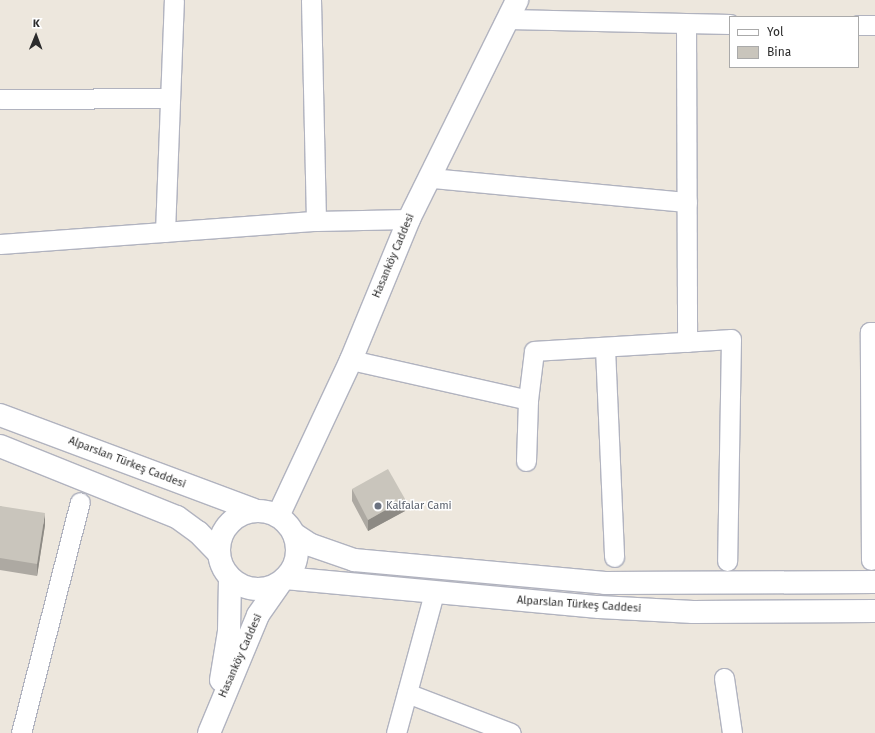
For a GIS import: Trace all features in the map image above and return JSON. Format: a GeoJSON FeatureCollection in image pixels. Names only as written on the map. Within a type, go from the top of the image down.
{"type":"FeatureCollection","features":[{"type":"Feature","properties":{"kind":"main road","name":"Hasanköy Caddesi"},"geometry":{"type":"LineString","coordinates":[[278,516],[351,360],[409,219],[432,178],[517,0]]}},
{"type":"Feature","properties":{"kind":"main road","name":"Alparslan Türkeş Caddesi"},"geometry":{"type":"LineString","coordinates":[[0,415],[254,510]]}},
{"type":"Feature","properties":{"kind":"main road"},"geometry":{"type":"LineString","coordinates":[[0,446],[177,517],[198,532],[218,553],[230,578],[254,589],[283,580],[296,561],[294,534]]}},
{"type":"Feature","properties":{"kind":"main road"},"geometry":{"type":"LineString","coordinates":[[218,553],[219,541],[232,520],[254,510],[278,516],[294,534],[311,546],[354,560],[605,583],[875,582]]}},
{"type":"Feature","properties":{"kind":"main road","name":"Hasanköy Caddesi"},"geometry":{"type":"LineString","coordinates":[[210,733],[216,710],[229,630],[230,578]]}},
{"type":"Feature","properties":{"kind":"main road","name":"Hasanköy Caddesi"},"geometry":{"type":"LineString","coordinates":[[216,710],[258,615],[283,580]]}},
{"type":"Feature","properties":{"kind":"main road","name":"Alparslan Türkeş Caddesi"},"geometry":{"type":"LineString","coordinates":[[283,580],[434,593],[693,612],[875,611]]}},
{"type":"Feature","properties":{"kind":"street"},"geometry":{"type":"LineString","coordinates":[[165,232],[174,0]]}},
{"type":"Feature","properties":{"kind":"street"},"geometry":{"type":"LineString","coordinates":[[310,0],[316,221]]}},
{"type":"Feature","properties":{"kind":"street"},"geometry":{"type":"LineString","coordinates":[[508,20],[729,24]]}},
{"type":"Feature","properties":{"kind":"street"},"geometry":{"type":"LineString","coordinates":[[686,24],[687,342]]}},
{"type":"Feature","properties":{"kind":"street"},"geometry":{"type":"LineString","coordinates":[[859,25],[875,25]]}},
{"type":"Feature","properties":{"kind":"street"},"geometry":{"type":"LineString","coordinates":[[0,99],[170,98]]}},
{"type":"Feature","properties":{"kind":"street"},"geometry":{"type":"LineString","coordinates":[[432,178],[687,202]]}},
{"type":"Feature","properties":{"kind":"street"},"geometry":{"type":"LineString","coordinates":[[0,244],[316,221],[409,219]]}},
{"type":"Feature","properties":{"kind":"street"},"geometry":{"type":"LineString","coordinates":[[871,560],[870,332],[875,332]]}},
{"type":"Feature","properties":{"kind":"street"},"geometry":{"type":"LineString","coordinates":[[526,461],[528,400],[534,351],[606,348],[731,339],[727,561]]}},
{"type":"Feature","properties":{"kind":"street"},"geometry":{"type":"LineString","coordinates":[[606,348],[614,557]]}},
{"type":"Feature","properties":{"kind":"street"},"geometry":{"type":"LineString","coordinates":[[351,360],[528,400]]}},
{"type":"Feature","properties":{"kind":"street"},"geometry":{"type":"LineString","coordinates":[[22,733],[80,502]]}},
{"type":"Feature","properties":{"kind":"street"},"geometry":{"type":"LineString","coordinates":[[396,733],[434,593]]}},
{"type":"Feature","properties":{"kind":"street"},"geometry":{"type":"LineString","coordinates":[[724,678],[732,733]]}},
{"type":"Feature","properties":{"kind":"street"},"geometry":{"type":"LineString","coordinates":[[407,693],[511,733]]}},
{"type":"Feature","properties":{"kind":"building","name":"Kalfalar Cami"},"geometry":{"type":"Polygon","coordinates":[[[388,469],[405,499],[368,520],[352,489],[388,469]]]}},
{"type":"Feature","properties":{"kind":"building"},"geometry":{"type":"Polygon","coordinates":[[[0,506],[45,513],[37,564],[0,558],[0,506]]]}},
{"type":"Feature","properties":{"kind":"place","name":"Kalfalar Cami"},"geometry":{"type":"Point","coordinates":[378,506]}}]}
